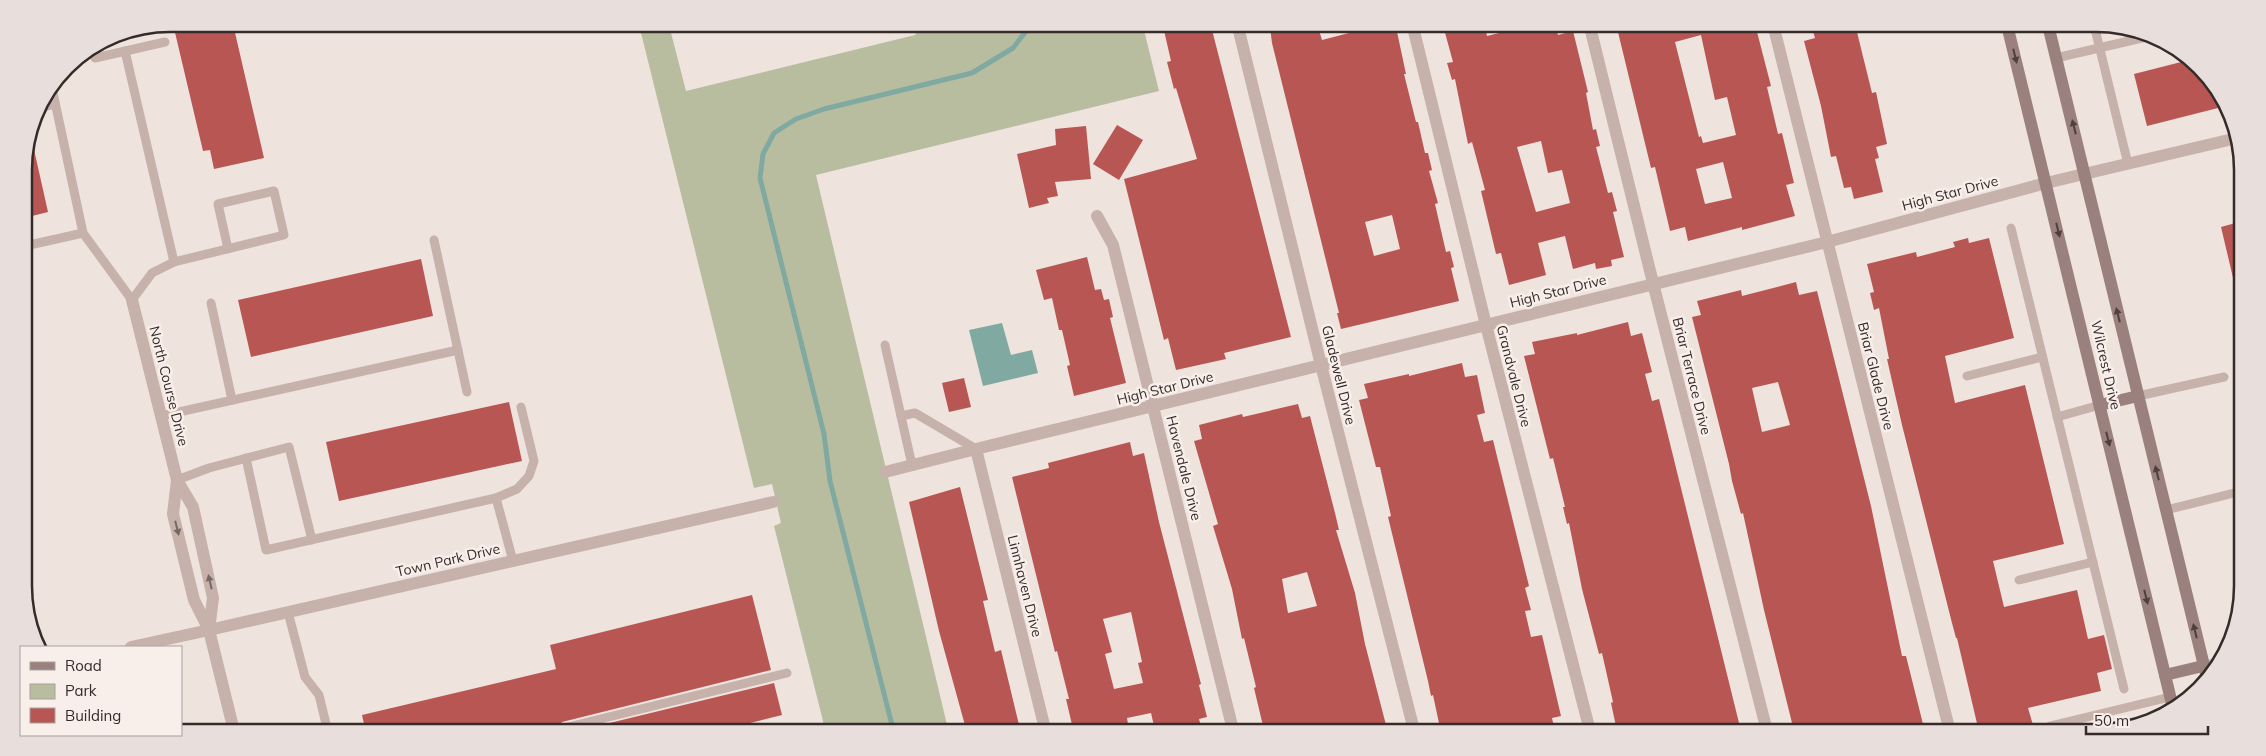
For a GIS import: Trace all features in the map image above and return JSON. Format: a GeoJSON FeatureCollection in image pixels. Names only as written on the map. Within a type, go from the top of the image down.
{"type":"FeatureCollection","features":[{"type":"Feature","properties":{"kind":"main road","name":"Wilcrest Drive"},"geometry":{"type":"LineString","coordinates":[[2009,33],[2172,700]]}},
{"type":"Feature","properties":{"kind":"main road","name":"Wilcrest Drive"},"geometry":{"type":"LineString","coordinates":[[2050,33],[2204,666]]}},
{"type":"Feature","properties":{"kind":"main road"},"geometry":{"type":"LineString","coordinates":[[2100,405],[2138,396]]}},
{"type":"Feature","properties":{"kind":"main road"},"geometry":{"type":"LineString","coordinates":[[2165,675],[2204,666]]}},
{"type":"Feature","properties":{"kind":"street","name":"Gladewell Drive"},"geometry":{"type":"LineString","coordinates":[[1240,33],[1321,365],[1412,723]]}},
{"type":"Feature","properties":{"kind":"street","name":"Grandvale Drive"},"geometry":{"type":"LineString","coordinates":[[1414,33],[1486,325],[1588,723]]}},
{"type":"Feature","properties":{"kind":"street","name":"Briar Terrace Drive"},"geometry":{"type":"LineString","coordinates":[[1591,33],[1765,723]]}},
{"type":"Feature","properties":{"kind":"street","name":"Briar Glade Drive"},"geometry":{"type":"LineString","coordinates":[[1775,33],[1948,723]]}},
{"type":"Feature","properties":{"kind":"street","name":"High Star Drive"},"geometry":{"type":"LineString","coordinates":[[885,472],[1827,242],[2046,183],[2230,140]]}},
{"type":"Feature","properties":{"kind":"street","name":"Havendale Drive"},"geometry":{"type":"LineString","coordinates":[[1097,216],[1113,245],[1231,723]]}},
{"type":"Feature","properties":{"kind":"street","name":"North Course Drive"},"geometry":{"type":"LineString","coordinates":[[132,300],[176,480],[173,514],[194,600],[209,630],[232,724]]}},
{"type":"Feature","properties":{"kind":"street","name":"Linnhaven Drive"},"geometry":{"type":"LineString","coordinates":[[976,449],[1044,724]]}},
{"type":"Feature","properties":{"kind":"street","name":"North Course Drive"},"geometry":{"type":"LineString","coordinates":[[176,480],[193,507],[214,598],[209,630]]}},
{"type":"Feature","properties":{"kind":"street","name":"Town Park Drive"},"geometry":{"type":"LineString","coordinates":[[135,646],[773,502]]}},
{"type":"Feature","properties":{"kind":"lane"},"geometry":{"type":"LineString","coordinates":[[2095,33],[2128,164]]}},
{"type":"Feature","properties":{"kind":"lane"},"geometry":{"type":"LineString","coordinates":[[2056,58],[2137,39]]}},
{"type":"Feature","properties":{"kind":"lane"},"geometry":{"type":"LineString","coordinates":[[95,58],[165,42]]}},
{"type":"Feature","properties":{"kind":"lane"},"geometry":{"type":"LineString","coordinates":[[125,51],[174,262]]}},
{"type":"Feature","properties":{"kind":"lane"},"geometry":{"type":"LineString","coordinates":[[54,98],[84,233],[132,300],[152,273],[174,262],[228,249],[284,235],[274,191],[218,204],[228,249]]}},
{"type":"Feature","properties":{"kind":"lane"},"geometry":{"type":"LineString","coordinates":[[49,105],[55,104]]}},
{"type":"Feature","properties":{"kind":"lane"},"geometry":{"type":"LineString","coordinates":[[2011,228],[2124,689]]}},
{"type":"Feature","properties":{"kind":"lane"},"geometry":{"type":"LineString","coordinates":[[33,244],[84,233]]}},
{"type":"Feature","properties":{"kind":"lane"},"geometry":{"type":"LineString","coordinates":[[434,240],[467,392]]}},
{"type":"Feature","properties":{"kind":"lane"},"geometry":{"type":"LineString","coordinates":[[211,303],[232,400]]}},
{"type":"Feature","properties":{"kind":"lane"},"geometry":{"type":"LineString","coordinates":[[885,345],[912,465]]}},
{"type":"Feature","properties":{"kind":"lane"},"geometry":{"type":"LineString","coordinates":[[161,416],[458,350]]}},
{"type":"Feature","properties":{"kind":"lane"},"geometry":{"type":"LineString","coordinates":[[1967,376],[2042,357]]}},
{"type":"Feature","properties":{"kind":"lane"},"geometry":{"type":"LineString","coordinates":[[2138,396],[2224,377]]}},
{"type":"Feature","properties":{"kind":"lane"},"geometry":{"type":"LineString","coordinates":[[2057,417],[2100,405]]}},
{"type":"Feature","properties":{"kind":"lane"},"geometry":{"type":"LineString","coordinates":[[246,458],[266,550],[496,498],[517,489],[529,476],[534,461],[520,407]]}},
{"type":"Feature","properties":{"kind":"lane"},"geometry":{"type":"LineString","coordinates":[[901,416],[915,412],[976,449]]}},
{"type":"Feature","properties":{"kind":"lane"},"geometry":{"type":"LineString","coordinates":[[176,480],[209,468],[289,446],[312,540]]}},
{"type":"Feature","properties":{"kind":"lane"},"geometry":{"type":"LineString","coordinates":[[2166,510],[2234,493]]}},
{"type":"Feature","properties":{"kind":"lane"},"geometry":{"type":"LineString","coordinates":[[496,498],[513,561]]}},
{"type":"Feature","properties":{"kind":"lane"},"geometry":{"type":"LineString","coordinates":[[2019,580],[2093,562]]}},
{"type":"Feature","properties":{"kind":"lane"},"geometry":{"type":"LineString","coordinates":[[288,612],[305,677],[319,695],[326,724]]}},
{"type":"Feature","properties":{"kind":"lane"},"geometry":{"type":"LineString","coordinates":[[581,724],[787,673]]}},
{"type":"Feature","properties":{"kind":"lane"},"geometry":{"type":"LineString","coordinates":[[2065,723],[2167,703]]}},
{"type":"Feature","properties":{"kind":"green space"},"geometry":{"type":"Polygon","coordinates":[[[641,33],[671,33],[686,91],[915,35],[916,33],[1145,33],[1159,91],[816,175],[947,724],[824,724],[774,526],[781,523],[772,484],[754,488],[641,33]]]}},
{"type":"Feature","properties":{"kind":"water"},"geometry":{"type":"Polygon","coordinates":[[[1002,323],[1011,355],[1032,350],[1038,373],[983,386],[969,330],[1002,323]]]}},
{"type":"Feature","properties":{"kind":"building"},"geometry":{"type":"Polygon","coordinates":[[[175,33],[235,33],[264,158],[214,169],[210,150],[203,151],[175,33]]]}},
{"type":"Feature","properties":{"kind":"building"},"geometry":{"type":"Polygon","coordinates":[[[1165,33],[1213,33],[1291,337],[1224,353],[1226,359],[1176,370],[1168,338],[1164,340],[1124,179],[1197,159],[1176,88],[1174,89],[1167,62],[1171,61],[1165,33]]]}},
{"type":"Feature","properties":{"kind":"building"},"geometry":{"type":"Polygon","coordinates":[[[1271,33],[1320,33],[1322,40],[1349,33],[1397,33],[1406,74],[1404,74],[1416,122],[1418,122],[1425,153],[1428,153],[1432,170],[1429,171],[1438,203],[1435,204],[1446,252],[1450,251],[1454,267],[1451,268],[1459,301],[1341,329],[1337,313],[1339,313],[1271,33]],[[1392,215],[1365,222],[1374,256],[1400,249],[1392,215]]]}},
{"type":"Feature","properties":{"kind":"building"},"geometry":{"type":"Polygon","coordinates":[[[1445,33],[1486,33],[1487,36],[1499,33],[1558,33],[1558,35],[1573,33],[1588,92],[1586,93],[1593,130],[1596,129],[1600,146],[1596,147],[1608,193],[1612,192],[1617,211],[1613,212],[1624,257],[1611,260],[1612,266],[1596,269],[1595,263],[1573,269],[1565,236],[1538,243],[1546,275],[1509,285],[1501,253],[1496,254],[1481,191],[1485,190],[1472,142],[1468,144],[1455,79],[1452,80],[1447,63],[1453,62],[1445,33]],[[1541,141],[1517,147],[1536,212],[1570,203],[1562,170],[1548,173],[1541,141]]]}},
{"type":"Feature","properties":{"kind":"building"},"geometry":{"type":"Polygon","coordinates":[[[1618,33],[1757,33],[1771,86],[1767,87],[1778,134],[1782,133],[1794,183],[1786,185],[1795,216],[1742,230],[1742,227],[1688,241],[1685,227],[1670,231],[1655,167],[1651,168],[1618,33]],[[1701,35],[1675,42],[1699,137],[1701,136],[1703,143],[1736,135],[1727,97],[1715,100],[1701,35]],[[1723,162],[1696,169],[1705,204],[1732,198],[1723,162]]]}},
{"type":"Feature","properties":{"kind":"building"},"geometry":{"type":"Polygon","coordinates":[[[1814,33],[1857,33],[1872,93],[1876,92],[1887,144],[1876,147],[1879,158],[1875,159],[1883,192],[1854,199],[1851,187],[1844,188],[1836,156],[1831,157],[1821,106],[1804,41],[1815,38],[1814,33]]]}},
{"type":"Feature","properties":{"kind":"building"},"geometry":{"type":"Polygon","coordinates":[[[2180,62],[2205,87],[2218,108],[2147,126],[2134,74],[2180,62]]]}},
{"type":"Feature","properties":{"kind":"building"},"geometry":{"type":"Polygon","coordinates":[[[1117,125],[1143,140],[1119,180],[1093,164],[1117,125]]]}},
{"type":"Feature","properties":{"kind":"building"},"geometry":{"type":"Polygon","coordinates":[[[1086,126],[1091,179],[1055,182],[1058,196],[1047,198],[1049,203],[1029,208],[1017,154],[1056,145],[1055,129],[1086,126]]]}},
{"type":"Feature","properties":{"kind":"building"},"geometry":{"type":"Polygon","coordinates":[[[34,151],[48,212],[33,216],[34,151]]]}},
{"type":"Feature","properties":{"kind":"building"},"geometry":{"type":"Polygon","coordinates":[[[2234,223],[2234,282],[2221,227],[2234,223]]]}},
{"type":"Feature","properties":{"kind":"building"},"geometry":{"type":"Polygon","coordinates":[[[1968,238],[1969,243],[1989,238],[2014,338],[1945,356],[1955,403],[2025,385],[2064,544],[1993,561],[2004,607],[2077,590],[2088,639],[2104,635],[2112,669],[2097,673],[2101,691],[2028,708],[2032,723],[1977,723],[1902,425],[1887,359],[1889,359],[1879,308],[1874,310],[1870,293],[1874,292],[1867,264],[1916,252],[1917,257],[1955,247],[1953,242],[1968,238]]]}},
{"type":"Feature","properties":{"kind":"building"},"geometry":{"type":"Polygon","coordinates":[[[1087,257],[1095,290],[1101,289],[1104,300],[1109,299],[1113,317],[1110,318],[1126,383],[1074,396],[1067,366],[1070,365],[1062,330],[1059,330],[1052,298],[1044,300],[1036,270],[1087,257]]]}},
{"type":"Feature","properties":{"kind":"building"},"geometry":{"type":"Polygon","coordinates":[[[421,259],[433,316],[251,357],[238,300],[421,259]]]}},
{"type":"Feature","properties":{"kind":"building"},"geometry":{"type":"Polygon","coordinates":[[[1796,282],[1799,295],[1817,291],[1871,506],[1902,656],[1906,656],[1923,723],[1792,723],[1764,610],[1743,513],[1741,514],[1732,481],[1692,317],[1701,315],[1697,301],[1741,290],[1742,296],[1796,282]],[[1778,382],[1752,388],[1762,432],[1790,425],[1778,382]]]}},
{"type":"Feature","properties":{"kind":"building"},"geometry":{"type":"Polygon","coordinates":[[[1628,322],[1631,336],[1642,333],[1652,372],[1645,374],[1652,401],[1659,399],[1739,723],[1615,723],[1611,703],[1613,702],[1602,653],[1599,654],[1582,589],[1569,523],[1567,524],[1563,507],[1565,507],[1553,458],[1550,459],[1524,356],[1535,354],[1532,342],[1577,333],[1577,335],[1628,322]]]}},
{"type":"Feature","properties":{"kind":"building"},"geometry":{"type":"Polygon","coordinates":[[[1462,363],[1465,377],[1477,375],[1485,413],[1477,415],[1484,442],[1493,440],[1529,586],[1525,588],[1531,610],[1525,611],[1531,637],[1542,635],[1561,716],[1552,718],[1553,723],[1439,723],[1388,517],[1391,516],[1380,467],[1376,467],[1359,400],[1368,398],[1364,384],[1409,374],[1409,376],[1462,363]]]}},
{"type":"Feature","properties":{"kind":"building"},"geometry":{"type":"Polygon","coordinates":[[[964,378],[971,407],[949,412],[942,383],[964,378]]]}},
{"type":"Feature","properties":{"kind":"building"},"geometry":{"type":"Polygon","coordinates":[[[509,402],[522,461],[339,501],[326,442],[509,402]]]}},
{"type":"Feature","properties":{"kind":"building"},"geometry":{"type":"Polygon","coordinates":[[[1298,404],[1302,418],[1310,416],[1339,530],[1336,530],[1355,593],[1365,644],[1386,723],[1262,723],[1254,688],[1256,687],[1244,638],[1242,639],[1232,589],[1213,526],[1218,524],[1194,441],[1202,439],[1199,425],[1242,414],[1243,417],[1298,404]],[[1307,572],[1282,579],[1288,613],[1317,606],[1307,572]]]}},
{"type":"Feature","properties":{"kind":"building"},"geometry":{"type":"Polygon","coordinates":[[[1130,442],[1133,456],[1144,453],[1159,522],[1201,684],[1199,685],[1207,717],[1199,719],[1200,723],[1153,723],[1151,713],[1127,718],[1128,724],[1072,724],[1066,699],[1069,699],[1057,651],[1055,652],[1012,477],[1049,468],[1048,463],[1130,442]],[[1131,612],[1103,619],[1112,652],[1105,654],[1114,689],[1143,683],[1138,663],[1142,662],[1131,612]]]}},
{"type":"Feature","properties":{"kind":"building"},"geometry":{"type":"Polygon","coordinates":[[[960,487],[988,600],[983,601],[995,652],[1001,650],[1019,724],[965,724],[939,631],[909,502],[960,487]]]}},
{"type":"Feature","properties":{"kind":"building"},"geometry":{"type":"Polygon","coordinates":[[[752,595],[771,670],[561,724],[364,724],[362,715],[556,669],[550,645],[752,595]]]}},
{"type":"Feature","properties":{"kind":"building"},"geometry":{"type":"Polygon","coordinates":[[[774,683],[782,715],[748,724],[606,724],[774,683]]]}},
{"type":"Feature","properties":{"kind":"waterway"},"geometry":{"type":"LineString","coordinates":[[892,724],[830,481],[824,434],[760,178],[763,154],[774,133],[796,119],[824,109],[972,73],[1013,48],[1025,33]]}}]}
